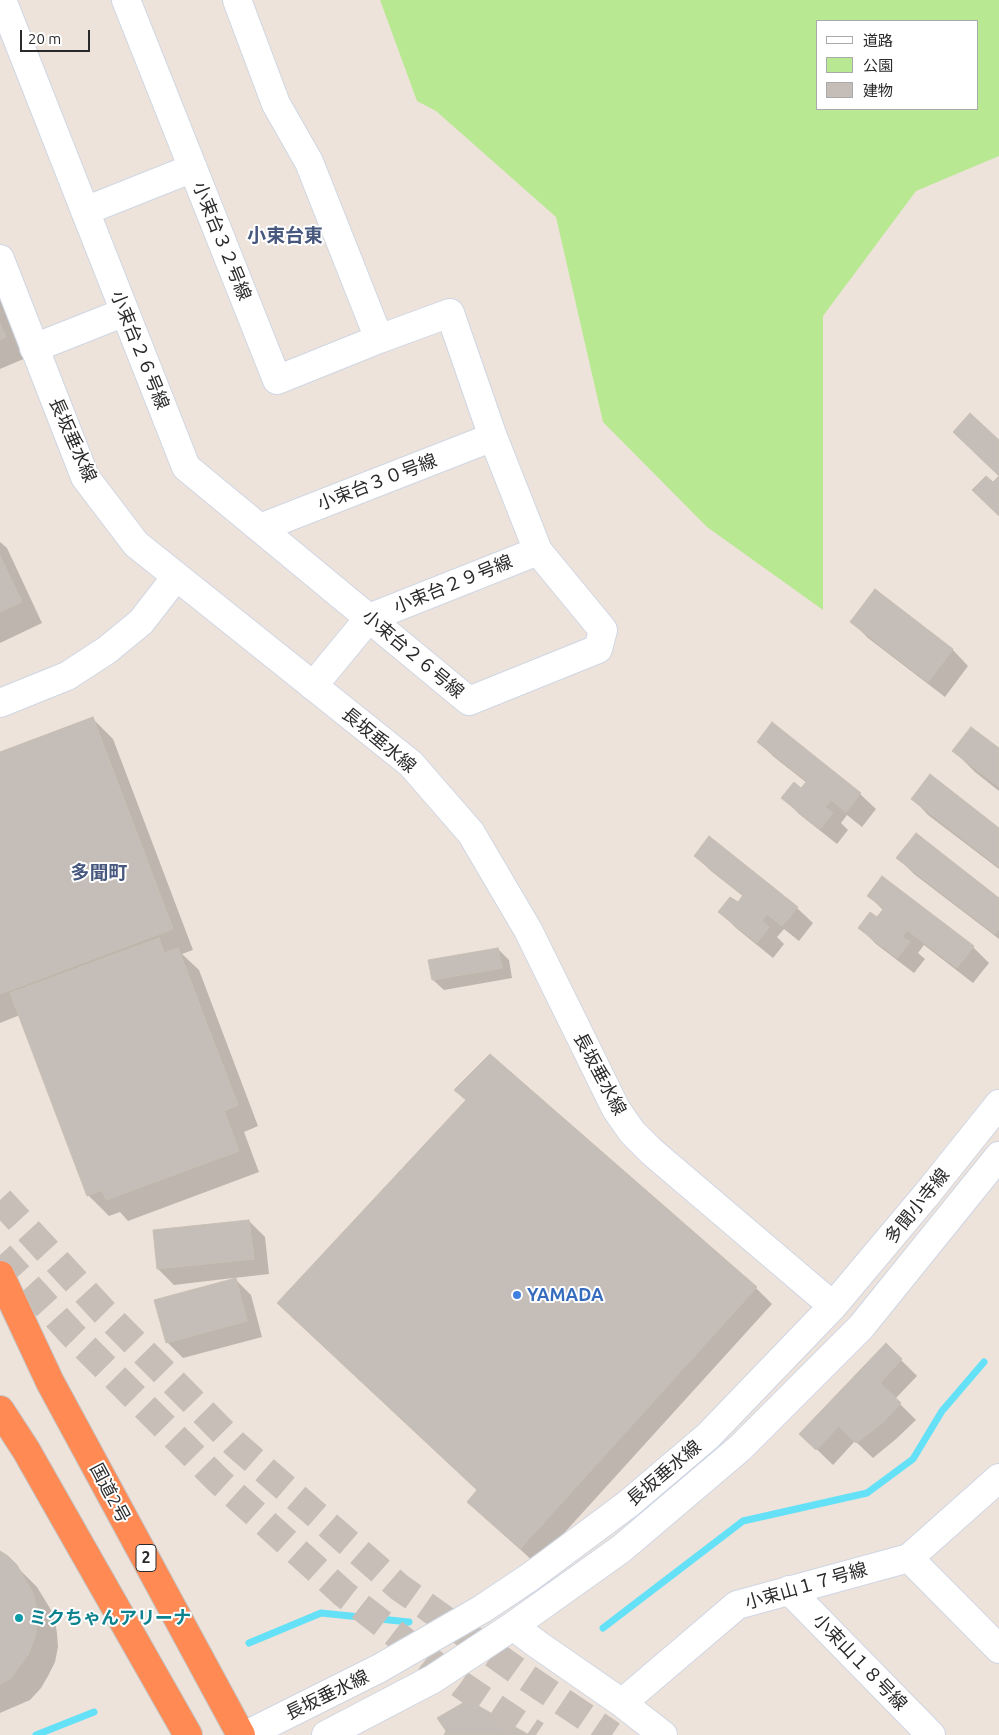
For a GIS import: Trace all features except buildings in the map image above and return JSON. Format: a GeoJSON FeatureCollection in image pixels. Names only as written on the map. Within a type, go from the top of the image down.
{"type":"FeatureCollection","features":[{"type":"Feature","properties":{"kind":"highway","name":"国道2号"},"geometry":{"type":"LineString","coordinates":[[0,1275],[50,1382],[241,1735]]}},
{"type":"Feature","properties":{"kind":"highway"},"geometry":{"type":"LineString","coordinates":[[0,1303],[50,1382]]}},
{"type":"Feature","properties":{"kind":"highway"},"geometry":{"type":"LineString","coordinates":[[0,1401],[188,1735]]}},
{"type":"Feature","properties":{"kind":"highway"},"geometry":{"type":"LineString","coordinates":[[0,1410],[26,1450]]}},
{"type":"Feature","properties":{"kind":"street","name":"小束台３２号線"},"geometry":{"type":"LineString","coordinates":[[126,0],[277,380],[378,339]]}},
{"type":"Feature","properties":{"kind":"street"},"geometry":{"type":"LineString","coordinates":[[237,0],[276,104],[309,162],[378,339]]}},
{"type":"Feature","properties":{"kind":"street","name":"小束台２６号線"},"geometry":{"type":"LineString","coordinates":[[3,2],[186,467],[468,701],[598,649],[603,630],[538,551],[494,437],[450,313],[378,339]]}},
{"type":"Feature","properties":{"kind":"street"},"geometry":{"type":"LineString","coordinates":[[85,211],[193,168]]}},
{"type":"Feature","properties":{"kind":"street","name":"長坂垂水線"},"geometry":{"type":"LineString","coordinates":[[0,259],[84,477],[136,544],[411,764],[471,833],[528,930],[616,1109],[632,1132],[652,1152],[833,1306],[708,1436],[628,1504],[530,1577],[482,1609],[380,1668],[246,1735]]}},
{"type":"Feature","properties":{"kind":"street"},"geometry":{"type":"LineString","coordinates":[[34,348],[125,312]]}},
{"type":"Feature","properties":{"kind":"street","name":"小束台３０号線"},"geometry":{"type":"LineString","coordinates":[[260,528],[494,437]]}},
{"type":"Feature","properties":{"kind":"street","name":"小束台２９号線"},"geometry":{"type":"LineString","coordinates":[[369,618],[538,551]]}},
{"type":"Feature","properties":{"kind":"street"},"geometry":{"type":"LineString","coordinates":[[0,703],[67,676],[107,650],[140,622],[176,577]]}},
{"type":"Feature","properties":{"kind":"street"},"geometry":{"type":"LineString","coordinates":[[313,686],[369,618]]}},
{"type":"Feature","properties":{"kind":"street","name":"多聞小寺線"},"geometry":{"type":"LineString","coordinates":[[833,1306],[927,1194],[999,1104]]}},
{"type":"Feature","properties":{"kind":"street","name":"多聞小寺線"},"geometry":{"type":"LineString","coordinates":[[861,1327],[999,1156]]}},
{"type":"Feature","properties":{"kind":"street","name":"長坂垂水線"},"geometry":{"type":"LineString","coordinates":[[326,1735],[433,1679],[513,1626],[621,1549],[732,1454],[861,1327]]}},
{"type":"Feature","properties":{"kind":"street","name":"小束山１７号線"},"geometry":{"type":"LineString","coordinates":[[622,1703],[737,1605],[909,1558],[998,1481]]}},
{"type":"Feature","properties":{"kind":"street"},"geometry":{"type":"LineString","coordinates":[[909,1558],[999,1649]]}},
{"type":"Feature","properties":{"kind":"street","name":"小束山１８号線"},"geometry":{"type":"LineString","coordinates":[[789,1590],[931,1735]]}},
{"type":"Feature","properties":{"kind":"street"},"geometry":{"type":"LineString","coordinates":[[513,1626],[622,1703],[663,1735]]}},
{"type":"Feature","properties":{"kind":"green space"},"geometry":{"type":"Polygon","coordinates":[[[380,0],[999,0],[999,156],[916,191],[823,316],[823,610],[707,527],[603,422],[556,217],[436,111],[417,101],[380,0]]]}},
{"type":"Feature","properties":{"kind":"waterway"},"geometry":{"type":"LineString","coordinates":[[603,1628],[743,1521],[867,1493],[913,1459],[942,1411],[984,1362]]}},
{"type":"Feature","properties":{"kind":"waterway"},"geometry":{"type":"LineString","coordinates":[[249,1643],[321,1613],[409,1622]]}},
{"type":"Feature","properties":{"kind":"waterway"},"geometry":{"type":"LineString","coordinates":[[36,1735],[94,1712]]}},
{"type":"Feature","properties":{"kind":"tunnel"},"geometry":{"type":"LineString","coordinates":[[0,1200],[104,1312],[235,1444],[399,1587],[523,1675],[612,1735]]}},
{"type":"Feature","properties":{"kind":"tunnel"},"geometry":{"type":"LineString","coordinates":[[0,1255],[72,1334],[218,1480],[344,1594],[460,1684],[536,1735]]}},
{"type":"Feature","properties":{"kind":"place","name":"YAMADA"},"geometry":{"type":"Point","coordinates":[517,1295]}},
{"type":"Feature","properties":{"kind":"place","name":"ミクちゃんアリーナ"},"geometry":{"type":"Point","coordinates":[19,1618]}},
{"type":"Feature","properties":{"kind":"district","name":"小束台東"},"geometry":{"type":"Point","coordinates":[285,236]}},
{"type":"Feature","properties":{"kind":"district","name":"多聞町"},"geometry":{"type":"Point","coordinates":[99,873]}}]}
